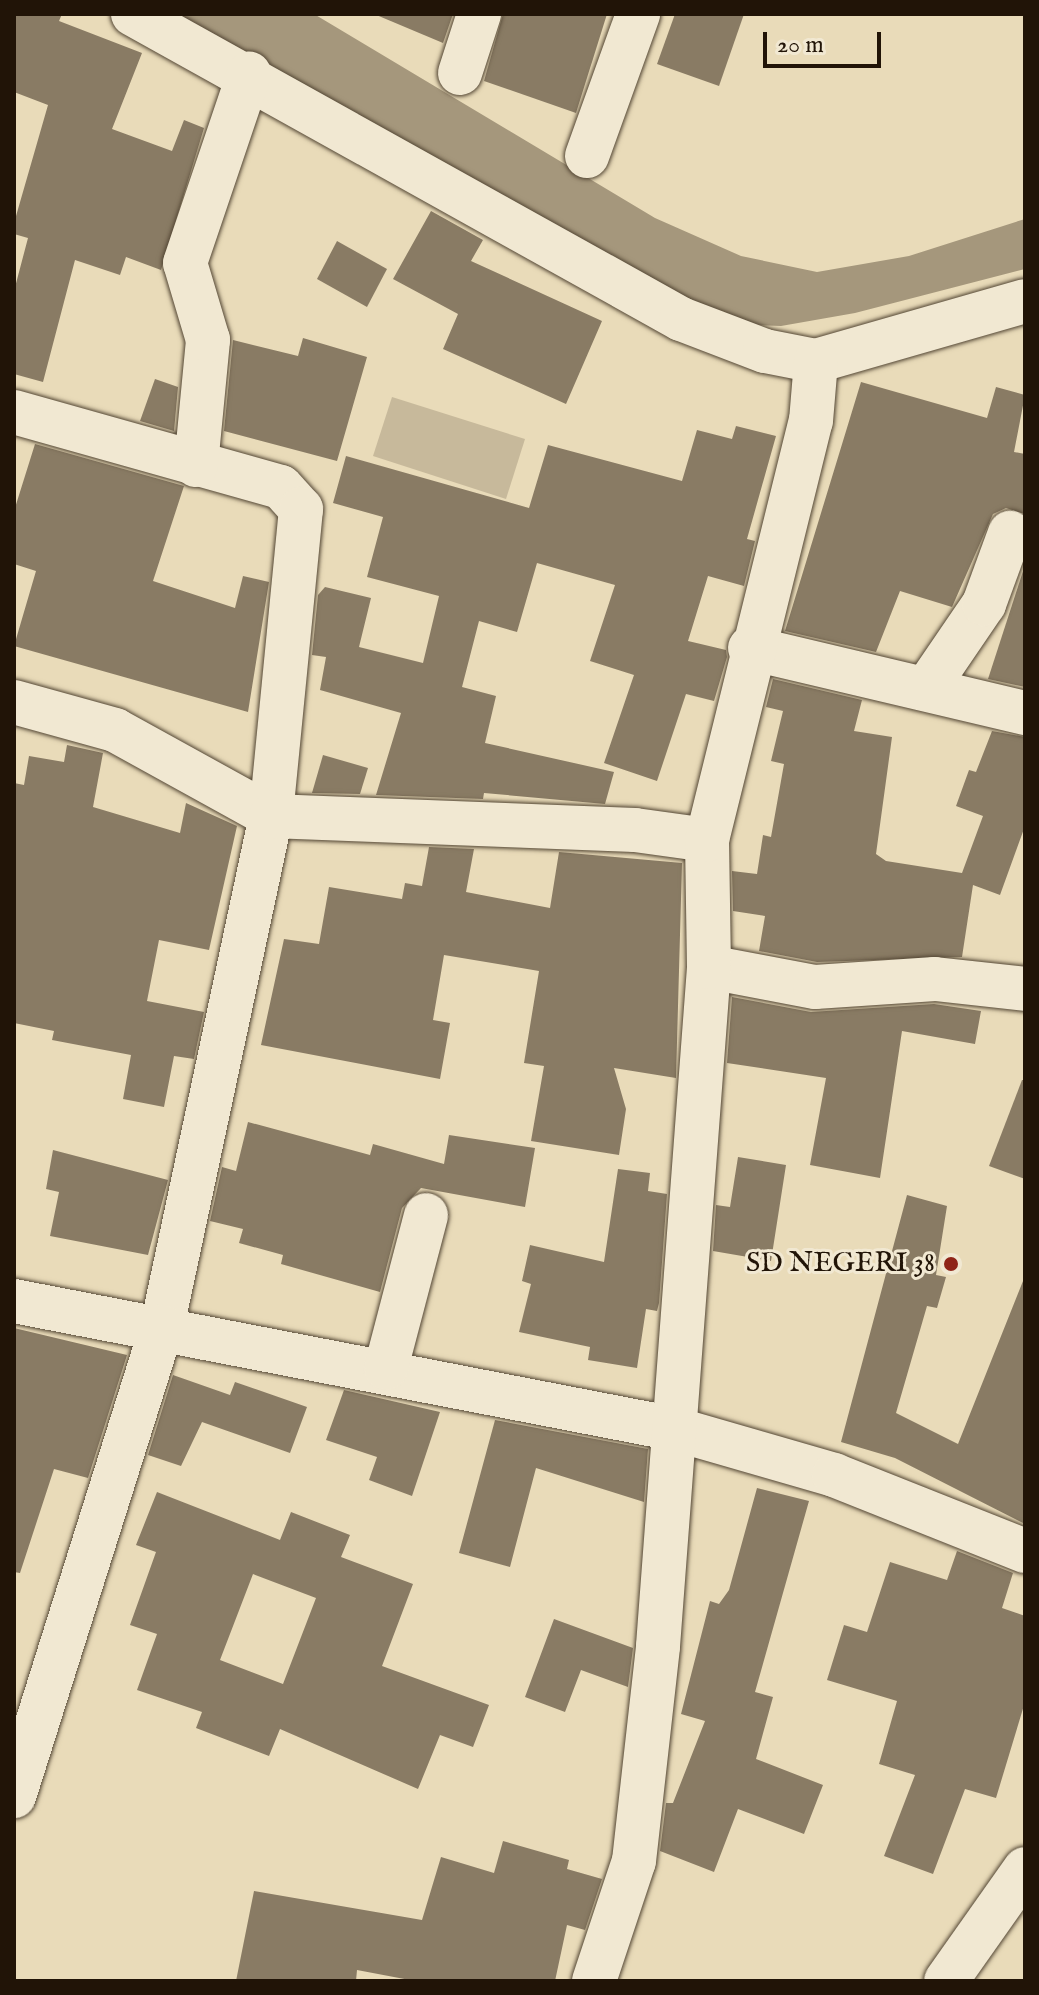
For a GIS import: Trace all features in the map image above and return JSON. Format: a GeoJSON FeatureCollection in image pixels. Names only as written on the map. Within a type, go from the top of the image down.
{"type":"FeatureCollection","features":[{"type":"Feature","properties":{"kind":"street"},"geometry":{"type":"LineString","coordinates":[[133,14],[249,74],[681,319],[765,351],[816,361],[1025,301]]}},
{"type":"Feature","properties":{"kind":"street"},"geometry":{"type":"LineString","coordinates":[[460,73],[479,14]]}},
{"type":"Feature","properties":{"kind":"street"},"geometry":{"type":"LineString","coordinates":[[587,156],[638,14]]}},
{"type":"Feature","properties":{"kind":"street"},"geometry":{"type":"LineString","coordinates":[[196,465],[208,340],[185,263],[249,74]]}},
{"type":"Feature","properties":{"kind":"street"},"geometry":{"type":"LineString","coordinates":[[594,1981],[634,1861],[675,1429],[709,967],[707,840],[750,648],[811,421],[816,361]]}},
{"type":"Feature","properties":{"kind":"street"},"geometry":{"type":"LineString","coordinates":[[14,412],[281,487],[301,509],[271,816],[162,1327],[14,1796]]}},
{"type":"Feature","properties":{"kind":"street"},"geometry":{"type":"LineString","coordinates":[[926,689],[984,604],[1010,533]]}},
{"type":"Feature","properties":{"kind":"street"},"geometry":{"type":"LineString","coordinates":[[750,648],[1025,713]]}},
{"type":"Feature","properties":{"kind":"street"},"geometry":{"type":"LineString","coordinates":[[14,702],[115,730],[271,816],[635,830],[707,840]]}},
{"type":"Feature","properties":{"kind":"street"},"geometry":{"type":"LineString","coordinates":[[709,967],[815,987],[935,979],[1025,989]]}},
{"type":"Feature","properties":{"kind":"street"},"geometry":{"type":"LineString","coordinates":[[386,1368],[426,1215]]}},
{"type":"Feature","properties":{"kind":"street"},"geometry":{"type":"LineString","coordinates":[[14,1301],[386,1368],[675,1429],[834,1475],[1025,1551]]}},
{"type":"Feature","properties":{"kind":"street"},"geometry":{"type":"LineString","coordinates":[[946,1981],[1025,1869]]}},
{"type":"Feature","properties":{"kind":"shaded area"},"geometry":{"type":"Polygon","coordinates":[[[153,14],[314,14],[655,218],[741,256],[817,272],[909,256],[1025,219],[1025,269],[855,313],[781,326],[729,324],[153,14]]]}},
{"type":"Feature","properties":{"kind":"shaded area"},"geometry":{"type":"Polygon","coordinates":[[[392,397],[525,439],[506,499],[373,456],[392,397]]]}},
{"type":"Feature","properties":{"kind":"building"},"geometry":{"type":"Polygon","coordinates":[[[14,14],[62,14],[59,21],[142,53],[112,129],[172,151],[184,120],[204,128],[161,270],[126,257],[120,275],[75,260],[43,382],[14,374],[14,291],[28,238],[14,234],[14,223],[48,105],[14,92],[14,14]]]}},
{"type":"Feature","properties":{"kind":"building"},"geometry":{"type":"Polygon","coordinates":[[[374,14],[453,14],[443,43],[374,14]]]}},
{"type":"Feature","properties":{"kind":"building"},"geometry":{"type":"Polygon","coordinates":[[[503,14],[607,14],[576,113],[484,81],[503,14]]]}},
{"type":"Feature","properties":{"kind":"building"},"geometry":{"type":"Polygon","coordinates":[[[675,14],[744,14],[719,86],[657,64],[675,14]]]}},
{"type":"Feature","properties":{"kind":"building"},"geometry":{"type":"Polygon","coordinates":[[[431,211],[483,240],[471,261],[602,321],[566,404],[443,349],[458,314],[393,279],[431,211]]]}},
{"type":"Feature","properties":{"kind":"building"},"geometry":{"type":"Polygon","coordinates":[[[337,241],[387,269],[367,307],[317,279],[337,241]]]}},
{"type":"Feature","properties":{"kind":"building"},"geometry":{"type":"Polygon","coordinates":[[[303,338],[367,357],[337,461],[224,431],[233,340],[298,356],[303,338]]]}},
{"type":"Feature","properties":{"kind":"building"},"geometry":{"type":"Polygon","coordinates":[[[155,379],[178,387],[174,431],[140,421],[155,379]]]}},
{"type":"Feature","properties":{"kind":"building"},"geometry":{"type":"Polygon","coordinates":[[[861,382],[987,418],[996,387],[1025,395],[1014,452],[1025,454],[1025,514],[1006,508],[993,514],[952,607],[900,591],[876,652],[785,631],[861,382]]]}},
{"type":"Feature","properties":{"kind":"building"},"geometry":{"type":"Polygon","coordinates":[[[736,426],[776,436],[747,539],[755,541],[744,586],[708,576],[688,641],[726,650],[727,657],[714,701],[686,694],[657,781],[604,763],[634,675],[590,661],[615,585],[537,563],[517,632],[479,621],[462,687],[496,696],[485,743],[614,772],[605,804],[484,793],[483,799],[376,795],[401,713],[320,690],[326,657],[312,655],[318,595],[325,587],[371,598],[359,647],[423,663],[439,596],[367,577],[383,517],[333,503],[346,456],[529,508],[548,445],[682,481],[697,430],[732,439],[736,426]]]}},
{"type":"Feature","properties":{"kind":"building"},"geometry":{"type":"Polygon","coordinates":[[[35,444],[184,486],[153,581],[235,608],[243,576],[269,582],[248,712],[14,646],[36,571],[14,564],[14,511],[35,444]]]}},
{"type":"Feature","properties":{"kind":"building"},"geometry":{"type":"Polygon","coordinates":[[[1025,565],[1025,687],[988,679],[1025,565]]]}},
{"type":"Feature","properties":{"kind":"building"},"geometry":{"type":"Polygon","coordinates":[[[773,679],[862,700],[854,731],[892,737],[876,854],[886,861],[962,873],[983,816],[956,806],[969,770],[976,772],[992,731],[1025,737],[1025,826],[1000,895],[973,885],[962,957],[817,962],[759,951],[765,916],[733,911],[732,871],[757,874],[763,835],[771,837],[784,764],[771,761],[783,711],[766,707],[773,679]]]}},
{"type":"Feature","properties":{"kind":"building"},"geometry":{"type":"Polygon","coordinates":[[[67,745],[103,753],[93,807],[180,833],[186,803],[237,826],[209,950],[159,940],[147,1001],[204,1012],[194,1059],[174,1056],[164,1107],[123,1099],[131,1055],[52,1040],[54,1031],[14,1023],[14,783],[24,785],[29,756],[64,762],[67,745]]]}},
{"type":"Feature","properties":{"kind":"building"},"geometry":{"type":"Polygon","coordinates":[[[323,755],[368,768],[360,794],[312,793],[323,755]]]}},
{"type":"Feature","properties":{"kind":"building"},"geometry":{"type":"Polygon","coordinates":[[[429,847],[474,849],[466,892],[550,908],[559,852],[682,863],[676,1078],[614,1068],[626,1109],[619,1155],[531,1141],[544,1066],[524,1063],[539,971],[444,955],[433,1020],[450,1023],[440,1079],[261,1045],[284,939],[319,944],[329,887],[402,899],[405,883],[422,886],[429,847]]]}},
{"type":"Feature","properties":{"kind":"building"},"geometry":{"type":"Polygon","coordinates":[[[732,997],[811,1012],[934,1004],[981,1011],[975,1044],[902,1031],[880,1178],[810,1165],[826,1078],[727,1063],[732,997]]]}},
{"type":"Feature","properties":{"kind":"building"},"geometry":{"type":"Polygon","coordinates":[[[1022,1080],[1025,1080],[1025,1179],[989,1166],[1022,1080]]]}},
{"type":"Feature","properties":{"kind":"building"},"geometry":{"type":"Polygon","coordinates":[[[248,1122],[370,1155],[373,1144],[444,1164],[449,1135],[535,1148],[525,1207],[421,1188],[402,1208],[380,1292],[281,1264],[283,1255],[239,1243],[243,1229],[210,1221],[222,1167],[236,1171],[248,1122]]]}},
{"type":"Feature","properties":{"kind":"building"},"geometry":{"type":"Polygon","coordinates":[[[53,1150],[168,1180],[148,1255],[50,1236],[59,1192],[46,1189],[53,1150]]]}},
{"type":"Feature","properties":{"kind":"building"},"geometry":{"type":"Polygon","coordinates":[[[738,1157],[786,1165],[771,1261],[713,1251],[716,1205],[730,1207],[738,1157]]]}},
{"type":"Feature","properties":{"kind":"building"},"geometry":{"type":"Polygon","coordinates":[[[618,1169],[650,1173],[648,1191],[667,1194],[659,1303],[657,1311],[646,1309],[637,1368],[588,1360],[590,1347],[519,1332],[531,1284],[522,1281],[530,1245],[604,1262],[618,1169]]]}},
{"type":"Feature","properties":{"kind":"building"},"geometry":{"type":"Polygon","coordinates":[[[907,1195],[947,1206],[936,1275],[946,1277],[937,1308],[927,1306],[896,1413],[958,1444],[1025,1276],[1025,1524],[895,1458],[841,1442],[907,1195]]]}},
{"type":"Feature","properties":{"kind":"building"},"geometry":{"type":"Polygon","coordinates":[[[14,1328],[127,1355],[88,1478],[54,1469],[20,1573],[14,1572],[14,1328]]]}},
{"type":"Feature","properties":{"kind":"building"},"geometry":{"type":"Polygon","coordinates":[[[173,1375],[230,1395],[235,1382],[307,1407],[290,1453],[202,1422],[181,1466],[148,1455],[173,1375]]]}},
{"type":"Feature","properties":{"kind":"building"},"geometry":{"type":"Polygon","coordinates":[[[344,1390],[440,1412],[412,1496],[369,1480],[377,1457],[326,1440],[344,1390]]]}},
{"type":"Feature","properties":{"kind":"building"},"geometry":{"type":"Polygon","coordinates":[[[495,1420],[648,1449],[644,1502],[536,1468],[510,1567],[459,1553],[495,1420]]]}},
{"type":"Feature","properties":{"kind":"building"},"geometry":{"type":"Polygon","coordinates":[[[757,1488],[809,1501],[755,1692],[773,1697],[756,1759],[823,1785],[804,1834],[738,1809],[714,1872],[660,1851],[666,1803],[673,1803],[705,1721],[681,1714],[710,1601],[719,1604],[729,1590],[757,1488]]]}},
{"type":"Feature","properties":{"kind":"building"},"geometry":{"type":"Polygon","coordinates":[[[157,1492],[280,1540],[291,1512],[350,1535],[341,1557],[413,1584],[382,1666],[489,1705],[473,1747],[440,1735],[418,1789],[280,1729],[269,1756],[196,1728],[202,1712],[137,1690],[157,1634],[130,1625],[156,1552],[136,1545],[157,1492]],[[253,1574],[220,1660],[283,1684],[316,1598],[253,1574]]]}},
{"type":"Feature","properties":{"kind":"building"},"geometry":{"type":"Polygon","coordinates":[[[957,1551],[1013,1573],[1002,1608],[1025,1616],[1025,1702],[996,1798],[965,1789],[933,1874],[884,1856],[915,1775],[879,1764],[897,1701],[827,1680],[844,1625],[867,1632],[890,1562],[947,1580],[957,1551]]]}},
{"type":"Feature","properties":{"kind":"building"},"geometry":{"type":"Polygon","coordinates":[[[554,1619],[633,1648],[628,1687],[581,1670],[565,1712],[525,1697],[554,1619]]]}},
{"type":"Feature","properties":{"kind":"building"},"geometry":{"type":"Polygon","coordinates":[[[503,1841],[569,1860],[567,1869],[602,1879],[585,1930],[567,1925],[555,1981],[415,1981],[357,1970],[356,1981],[236,1981],[254,1891],[422,1920],[441,1857],[494,1873],[503,1841]]]}},
{"type":"Feature","properties":{"kind":"place","name":"SD NEGERI 38"},"geometry":{"type":"Point","coordinates":[951,1264]}}]}
